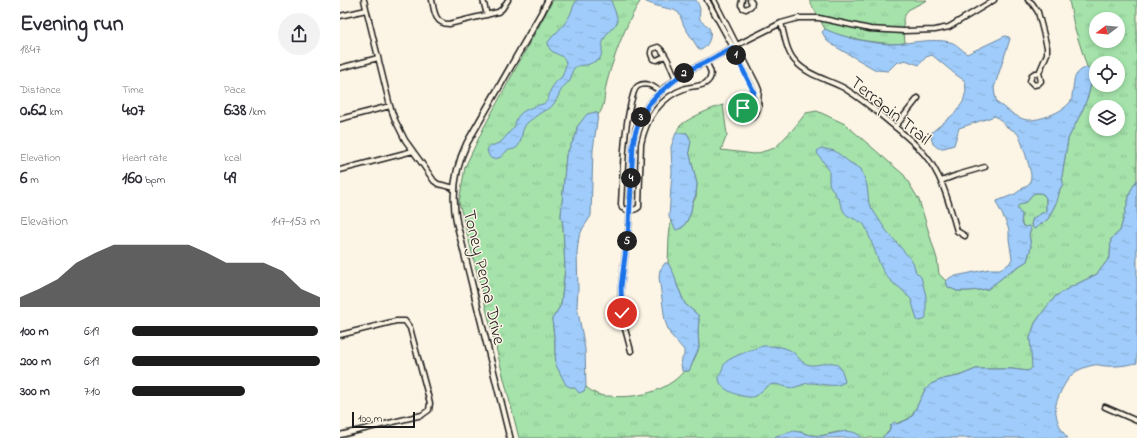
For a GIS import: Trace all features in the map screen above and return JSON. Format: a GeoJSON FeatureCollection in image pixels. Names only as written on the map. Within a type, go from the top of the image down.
{"type":"FeatureCollection","features":[{"type":"Feature","properties":{"kind":"street"},"geometry":{"type":"LineString","coordinates":[[364,0],[390,106],[399,131],[434,181],[438,184],[455,188]]}},
{"type":"Feature","properties":{"kind":"street"},"geometry":{"type":"LineString","coordinates":[[432,0],[438,20],[444,24],[493,13],[502,9],[508,0]]}},
{"type":"Feature","properties":{"kind":"street"},"geometry":{"type":"LineString","coordinates":[[483,0],[487,15]]}},
{"type":"Feature","properties":{"kind":"street","name":"Toney Penna Drive"},"geometry":{"type":"LineString","coordinates":[[510,438],[457,224],[454,205],[456,172],[467,143],[548,0]]}},
{"type":"Feature","properties":{"kind":"street"},"geometry":{"type":"LineString","coordinates":[[707,0],[754,92],[752,101]]}},
{"type":"Feature","properties":{"kind":"street"},"geometry":{"type":"LineString","coordinates":[[714,0],[759,90],[758,102],[760,106],[752,119],[745,119],[742,112],[746,104],[752,101],[758,102]]}},
{"type":"Feature","properties":{"kind":"street"},"geometry":{"type":"LineString","coordinates":[[742,0],[741,5],[746,9],[751,6],[752,3],[750,0]]}},
{"type":"Feature","properties":{"kind":"street"},"geometry":{"type":"LineString","coordinates":[[631,351],[624,325],[621,300],[622,274],[630,210],[632,153],[635,134],[643,113],[648,105],[661,92],[687,71],[781,23],[799,18],[824,19],[870,29],[936,30],[949,27],[994,0]]}},
{"type":"Feature","properties":{"kind":"street"},"geometry":{"type":"LineString","coordinates":[[1028,0],[1038,12],[1047,47],[1047,54],[1039,73]]}},
{"type":"Feature","properties":{"kind":"street"},"geometry":{"type":"LineString","coordinates":[[340,16],[366,10]]}},
{"type":"Feature","properties":{"kind":"street","name":"Terrapin Trail"},"geometry":{"type":"LineString","coordinates":[[781,23],[788,49],[794,60],[800,66],[855,95],[895,127],[924,154],[942,181],[957,231],[965,236]]}},
{"type":"Feature","properties":{"kind":"street"},"geometry":{"type":"LineString","coordinates":[[665,56],[676,79]]}},
{"type":"Feature","properties":{"kind":"street"},"geometry":{"type":"LineString","coordinates":[[340,68],[378,58]]}},
{"type":"Feature","properties":{"kind":"street"},"geometry":{"type":"LineString","coordinates":[[661,92],[649,84],[638,86],[634,90],[628,114],[624,141],[622,208],[624,209],[635,210],[639,208],[641,144],[650,118],[661,104],[673,94],[690,87],[707,83],[711,72],[706,62]]}},
{"type":"Feature","properties":{"kind":"street"},"geometry":{"type":"LineString","coordinates":[[895,127],[918,98]]}},
{"type":"Feature","properties":{"kind":"street"},"geometry":{"type":"LineString","coordinates":[[340,119],[390,106]]}},
{"type":"Feature","properties":{"kind":"street"},"geometry":{"type":"LineString","coordinates":[[340,170],[413,151]]}},
{"type":"Feature","properties":{"kind":"street"},"geometry":{"type":"LineString","coordinates":[[942,181],[956,175],[985,167]]}},
{"type":"Feature","properties":{"kind":"street"},"geometry":{"type":"LineString","coordinates":[[340,335],[396,321],[405,322],[410,328],[430,403],[429,410],[422,415],[340,435]]}},
{"type":"Feature","properties":{"kind":"street"},"geometry":{"type":"LineString","coordinates":[[1105,407],[1137,421]]}},
{"type":"Feature","properties":{"kind":"green space"},"geometry":{"type":"Polygon","coordinates":[[[553,0],[641,0],[629,22],[616,54],[605,90],[602,109],[598,115],[597,113],[582,121],[577,127],[576,135],[566,155],[561,216],[563,225],[565,268],[561,305],[552,319],[555,354],[560,373],[564,379],[575,388],[584,391],[586,387],[594,393],[602,396],[619,397],[640,395],[660,389],[677,378],[684,371],[689,371],[699,348],[698,315],[685,304],[668,263],[671,219],[673,224],[682,228],[687,221],[691,212],[692,204],[696,197],[697,184],[689,151],[691,141],[687,133],[676,133],[682,124],[700,114],[723,105],[727,135],[721,150],[755,154],[775,148],[806,113],[817,111],[845,124],[904,175],[919,200],[937,259],[939,274],[946,281],[948,287],[957,291],[988,289],[1008,273],[1027,261],[1031,247],[1029,234],[1031,230],[1022,225],[1022,214],[1017,207],[1020,204],[1027,202],[1034,194],[1043,194],[1046,198],[1046,211],[1033,218],[1031,225],[1034,229],[1048,219],[1063,184],[1062,176],[1068,139],[1083,109],[1089,92],[1125,92],[1125,56],[1089,56],[1089,69],[1087,67],[1074,26],[1069,0],[1137,0],[1137,180],[1131,190],[1120,231],[1111,239],[1110,257],[1097,274],[1056,296],[1035,323],[1030,338],[1033,368],[1028,371],[1012,369],[976,369],[959,376],[943,379],[931,384],[925,390],[912,416],[905,421],[891,425],[889,431],[882,438],[862,438],[859,435],[838,432],[820,436],[809,435],[801,432],[776,436],[774,438],[519,438],[459,202],[465,167],[484,127],[553,0]]]}},
{"type":"Feature","properties":{"kind":"green space"},"geometry":{"type":"Polygon","coordinates":[[[809,0],[927,0],[908,10],[903,19],[905,43],[893,44],[866,41],[834,34],[825,29],[809,0]]]}},
{"type":"Feature","properties":{"kind":"water"},"geometry":{"type":"Polygon","coordinates":[[[577,0],[611,0],[616,14],[617,23],[605,37],[602,47],[602,54],[599,60],[574,68],[570,81],[566,84],[552,106],[527,123],[523,129],[518,146],[515,149],[507,151],[496,159],[492,159],[487,150],[489,147],[501,142],[515,126],[515,122],[519,115],[528,109],[546,102],[552,87],[562,77],[566,65],[565,60],[563,57],[550,50],[548,42],[569,18],[577,0]]]}},
{"type":"Feature","properties":{"kind":"water"},"geometry":{"type":"Polygon","coordinates":[[[645,0],[696,0],[700,9],[701,20],[710,31],[710,37],[706,46],[701,50],[698,48],[684,26],[679,13],[674,10],[646,2],[645,0]]]}},
{"type":"Feature","properties":{"kind":"water"},"geometry":{"type":"Polygon","coordinates":[[[825,29],[850,38],[877,43],[894,44],[936,40],[950,42],[957,45],[967,54],[1005,36],[1009,37],[1010,39],[994,88],[995,95],[997,103],[1015,115],[1027,120],[1038,119],[1051,115],[1068,105],[1071,100],[1076,75],[1078,72],[1087,67],[1089,69],[1088,96],[1068,139],[1062,176],[1063,184],[1048,219],[1034,229],[1031,225],[1033,218],[1046,211],[1046,198],[1043,194],[1034,194],[1027,202],[1020,204],[1017,207],[1022,214],[1021,224],[1024,227],[1029,226],[1031,230],[1029,234],[1031,247],[1027,261],[1008,273],[988,289],[957,291],[948,287],[946,281],[951,277],[989,269],[1000,269],[1009,264],[1012,259],[1009,230],[997,201],[1015,194],[1030,183],[1031,176],[1018,134],[1007,127],[995,116],[959,128],[954,145],[938,148],[933,144],[931,137],[932,132],[955,113],[963,102],[966,91],[965,81],[932,55],[926,57],[919,65],[905,60],[896,63],[888,71],[876,70],[827,41],[822,32],[825,29]]]}},
{"type":"Feature","properties":{"kind":"water"},"geometry":{"type":"Polygon","coordinates":[[[596,112],[598,115],[593,150],[591,216],[579,237],[577,252],[577,306],[585,349],[586,387],[584,391],[579,393],[575,388],[566,385],[556,365],[552,319],[561,305],[565,268],[563,225],[561,216],[566,155],[576,135],[577,127],[587,114],[596,112]]]}},
{"type":"Feature","properties":{"kind":"water"},"geometry":{"type":"Polygon","coordinates":[[[676,133],[687,133],[691,141],[689,151],[697,184],[696,194],[687,221],[682,228],[676,230],[669,217],[672,171],[671,147],[676,133]]]}},
{"type":"Feature","properties":{"kind":"water"},"geometry":{"type":"Polygon","coordinates":[[[821,148],[835,151],[861,169],[867,185],[869,204],[885,229],[913,262],[916,272],[921,277],[926,296],[926,317],[924,320],[917,320],[911,299],[887,277],[881,267],[863,223],[848,216],[844,212],[838,198],[830,186],[829,170],[817,153],[821,148]]]}},
{"type":"Feature","properties":{"kind":"water"},"geometry":{"type":"Polygon","coordinates":[[[1137,180],[1137,363],[1114,366],[1094,365],[1073,373],[1061,390],[1056,404],[1058,422],[1062,431],[1068,438],[882,438],[889,431],[894,422],[897,424],[909,419],[912,416],[925,390],[931,384],[943,379],[959,376],[976,369],[1012,369],[1028,371],[1032,368],[1030,338],[1035,323],[1056,296],[1097,274],[1110,257],[1111,239],[1120,231],[1131,190],[1137,180]]]}},
{"type":"Feature","properties":{"kind":"water"},"geometry":{"type":"Polygon","coordinates":[[[665,263],[668,263],[674,274],[685,304],[698,315],[699,319],[699,348],[689,371],[682,371],[681,364],[684,350],[670,334],[665,321],[659,277],[660,270],[665,263]]]}},
{"type":"Feature","properties":{"kind":"water"},"geometry":{"type":"Polygon","coordinates":[[[763,346],[776,346],[788,349],[804,363],[810,365],[834,363],[842,372],[845,382],[837,385],[808,383],[792,388],[774,384],[752,397],[735,394],[722,386],[719,377],[726,362],[738,355],[763,346]]]}},
{"type":"Feature","properties":{"kind":"water"},"geometry":{"type":"Polygon","coordinates":[[[794,431],[819,436],[848,431],[858,434],[862,438],[774,438],[776,436],[794,431]]]}},
{"type":"Feature","properties":{"kind":"route"},"geometry":{"type":"LineString","coordinates":[[622,313],[621,287],[629,225],[632,153],[636,128],[643,113],[657,95],[676,79],[687,71],[732,48],[754,92],[752,101],[746,104],[743,108]]}}]}
